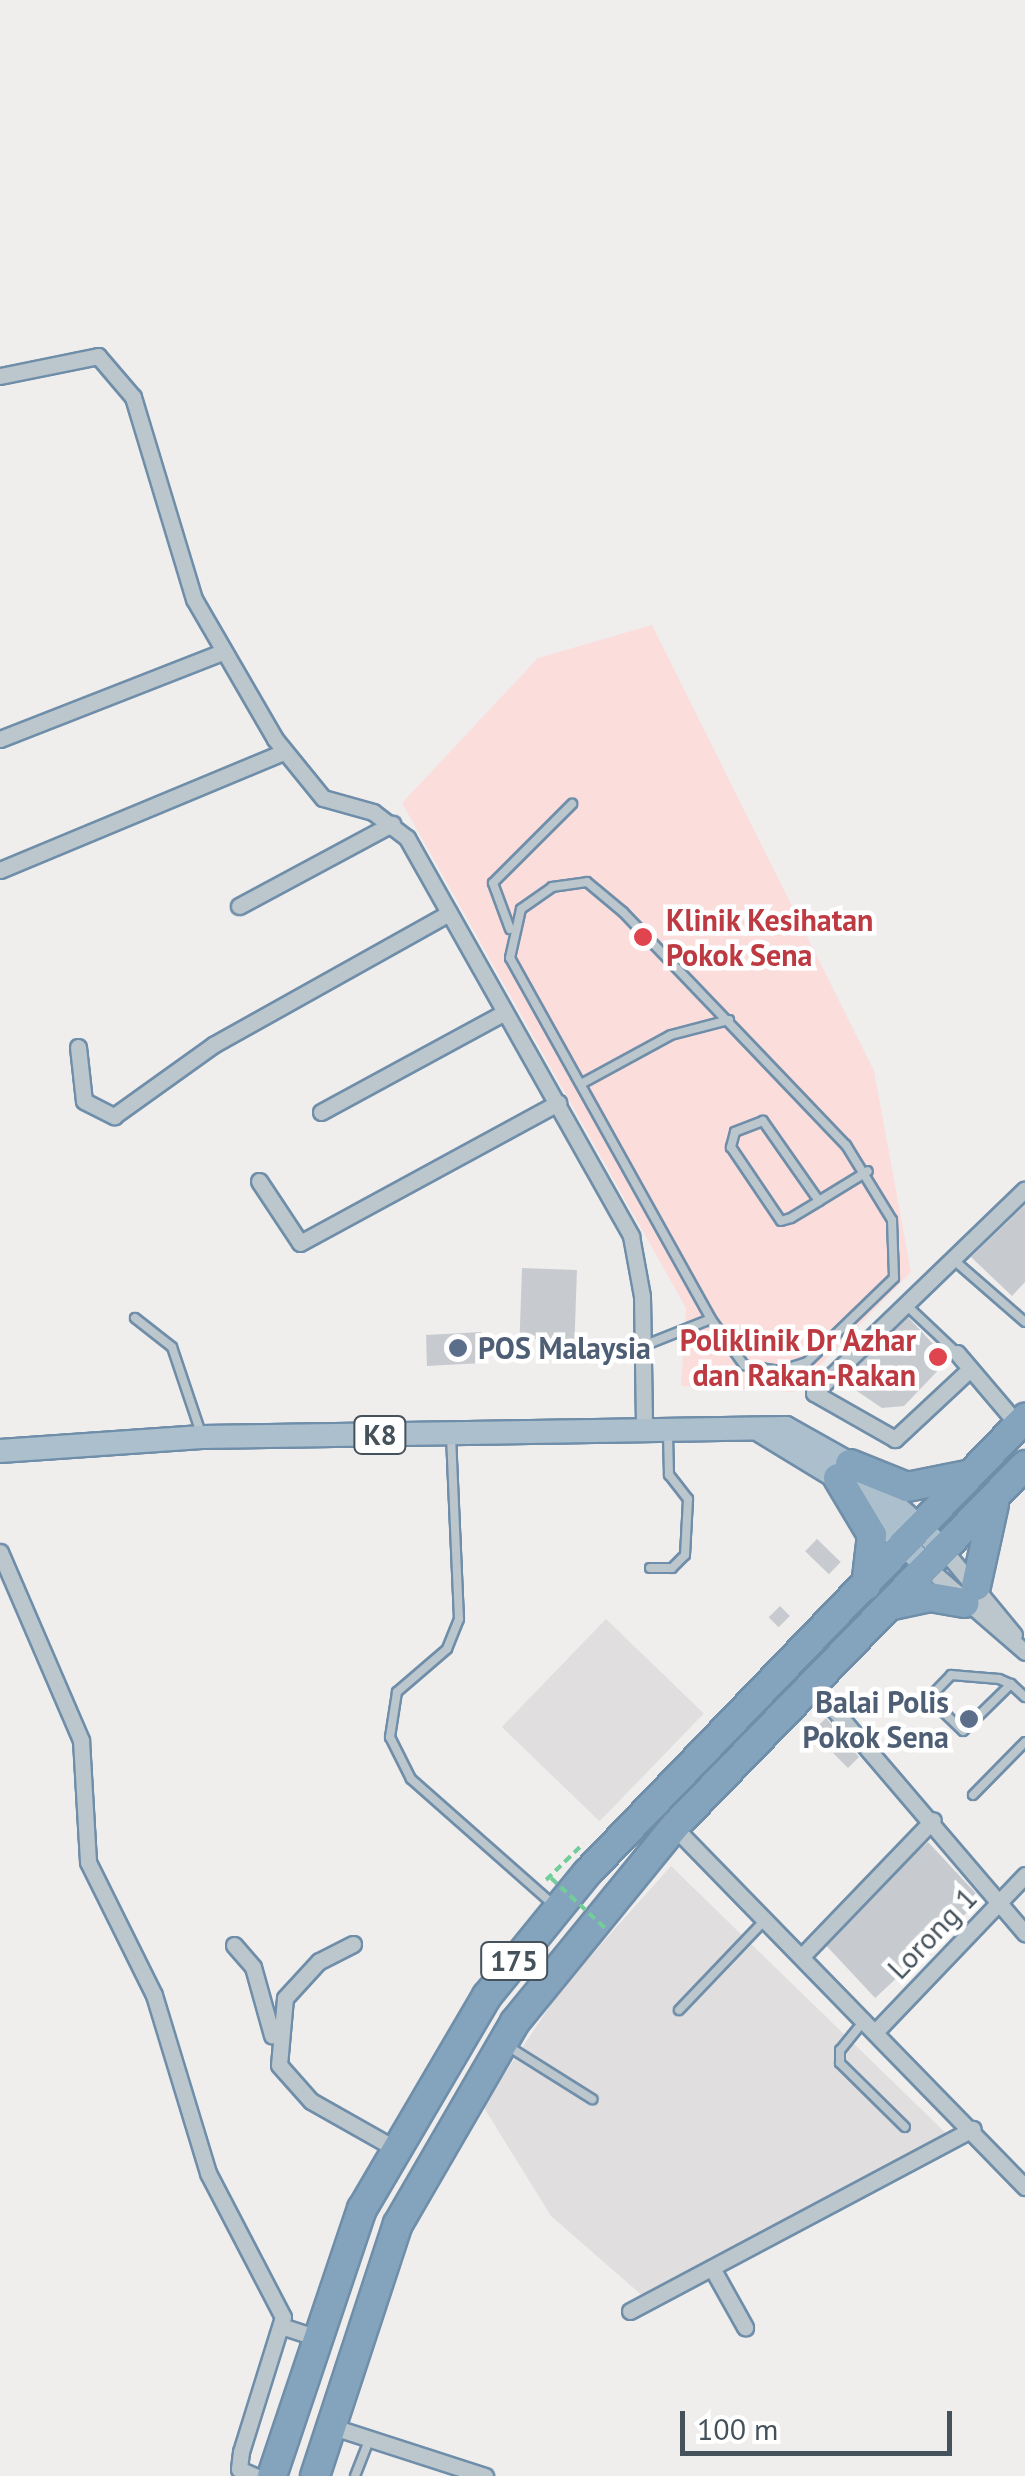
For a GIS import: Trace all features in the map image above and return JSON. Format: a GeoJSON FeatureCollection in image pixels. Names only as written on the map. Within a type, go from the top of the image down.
{"type":"FeatureCollection","features":[{"type":"Feature","properties":{"kind":"highway","name":"175"},"geometry":{"type":"LineString","coordinates":[[272,2476],[314,2337],[394,2148],[548,1899],[866,1586],[1022,1422]]}},
{"type":"Feature","properties":{"kind":"highway","name":"175"},"geometry":{"type":"LineString","coordinates":[[315,2476],[398,2224],[502,2044],[674,1827],[1025,1465]]}},
{"type":"Feature","properties":{"kind":"highway"},"geometry":{"type":"LineString","coordinates":[[844,1471],[906,1487],[974,1472]]}},
{"type":"Feature","properties":{"kind":"highway"},"geometry":{"type":"LineString","coordinates":[[844,1471],[872,1535],[866,1586]]}},
{"type":"Feature","properties":{"kind":"highway"},"geometry":{"type":"LineString","coordinates":[[885,1607],[930,1597],[970,1595],[998,1493]]}},
{"type":"Feature","properties":{"kind":"main road","name":"K8"},"geometry":{"type":"LineString","coordinates":[[0,1452],[202,1437],[668,1428],[761,1432],[786,1428],[844,1471],[935,1558]]}},
{"type":"Feature","properties":{"kind":"street"},"geometry":{"type":"LineString","coordinates":[[0,376],[98,356],[134,397],[181,562],[222,652],[284,752],[323,798],[392,824],[505,1012],[631,1236],[644,1346],[644,1430]]}},
{"type":"Feature","properties":{"kind":"street"},"geometry":{"type":"LineString","coordinates":[[0,739],[222,652]]}},
{"type":"Feature","properties":{"kind":"street"},"geometry":{"type":"LineString","coordinates":[[0,870],[284,752]]}},
{"type":"Feature","properties":{"kind":"street"},"geometry":{"type":"LineString","coordinates":[[239,906],[392,824]]}},
{"type":"Feature","properties":{"kind":"street"},"geometry":{"type":"LineString","coordinates":[[78,1047],[84,1101],[114,1116],[213,1044],[446,915]]}},
{"type":"Feature","properties":{"kind":"street"},"geometry":{"type":"LineString","coordinates":[[321,1112],[505,1012]]}},
{"type":"Feature","properties":{"kind":"street"},"geometry":{"type":"LineString","coordinates":[[259,1181],[300,1243],[558,1104]]}},
{"type":"Feature","properties":{"kind":"street"},"geometry":{"type":"LineString","coordinates":[[970,1370],[905,1437],[865,1428],[814,1393],[904,1303],[956,1262],[1025,1189]]}},
{"type":"Feature","properties":{"kind":"street"},"geometry":{"type":"LineString","coordinates":[[957,1353],[1022,1422]]}},
{"type":"Feature","properties":{"kind":"street"},"geometry":{"type":"LineString","coordinates":[[0,1552],[81,1740],[88,1862],[154,1995],[199,2151],[281,2326],[237,2473],[256,2476]]}},
{"type":"Feature","properties":{"kind":"street"},"geometry":{"type":"LineString","coordinates":[[935,1558],[970,1595]]}},
{"type":"Feature","properties":{"kind":"street"},"geometry":{"type":"LineString","coordinates":[[935,1558],[1025,1651]]}},
{"type":"Feature","properties":{"kind":"street"},"geometry":{"type":"LineString","coordinates":[[812,1684],[933,1820],[996,1906],[1025,1933]]}},
{"type":"Feature","properties":{"kind":"street"},"geometry":{"type":"LineString","coordinates":[[803,1955],[933,1820]]}},
{"type":"Feature","properties":{"kind":"street"},"geometry":{"type":"LineString","coordinates":[[674,1827],[872,2023],[1025,2187]]}},
{"type":"Feature","properties":{"kind":"street","name":"Lorong 1"},"geometry":{"type":"LineString","coordinates":[[872,2023],[1025,1875]]}},
{"type":"Feature","properties":{"kind":"street"},"geometry":{"type":"LineString","coordinates":[[274,2044],[293,1987],[353,1944]]}},
{"type":"Feature","properties":{"kind":"street"},"geometry":{"type":"LineString","coordinates":[[234,1945],[252,1968],[279,2065],[311,2101],[394,2148]]}},
{"type":"Feature","properties":{"kind":"street"},"geometry":{"type":"LineString","coordinates":[[630,2311],[973,2129]]}},
{"type":"Feature","properties":{"kind":"street"},"geometry":{"type":"LineString","coordinates":[[712,2268],[745,2327]]}},
{"type":"Feature","properties":{"kind":"street"},"geometry":{"type":"LineString","coordinates":[[281,2326],[314,2337]]}},
{"type":"Feature","properties":{"kind":"street"},"geometry":{"type":"LineString","coordinates":[[330,2426],[486,2476]]}},
{"type":"Feature","properties":{"kind":"lane"},"geometry":{"type":"LineString","coordinates":[[510,929],[533,897],[586,882],[729,1020],[868,1170],[892,1220],[898,1264],[842,1335],[807,1362],[758,1371],[734,1355],[710,1319],[510,958],[510,929],[493,883],[572,804]]}},
{"type":"Feature","properties":{"kind":"lane"},"geometry":{"type":"LineString","coordinates":[[581,1084],[671,1035],[729,1020]]}},
{"type":"Feature","properties":{"kind":"lane"},"geometry":{"type":"LineString","coordinates":[[819,1201],[763,1121],[735,1132],[731,1147],[768,1213],[781,1221],[819,1201],[868,1170]]}},
{"type":"Feature","properties":{"kind":"lane"},"geometry":{"type":"LineString","coordinates":[[956,1262],[1025,1322]]}},
{"type":"Feature","properties":{"kind":"lane"},"geometry":{"type":"LineString","coordinates":[[904,1303],[957,1353]]}},
{"type":"Feature","properties":{"kind":"lane"},"geometry":{"type":"LineString","coordinates":[[135,1318],[172,1347],[202,1437]]}},
{"type":"Feature","properties":{"kind":"lane"},"geometry":{"type":"LineString","coordinates":[[644,1346],[710,1319]]}},
{"type":"Feature","properties":{"kind":"lane"},"geometry":{"type":"LineString","coordinates":[[650,1568],[672,1568],[685,1555],[688,1499],[669,1475],[668,1428]]}},
{"type":"Feature","properties":{"kind":"lane"},"geometry":{"type":"LineString","coordinates":[[451,1434],[459,1619],[447,1649],[397,1692],[390,1737],[411,1780],[548,1899]]}},
{"type":"Feature","properties":{"kind":"lane"},"geometry":{"type":"LineString","coordinates":[[1012,1684],[963,1731],[929,1698],[951,1675],[1012,1684],[1025,1697]]}},
{"type":"Feature","properties":{"kind":"lane"},"geometry":{"type":"LineString","coordinates":[[972,1796],[1025,1742]]}},
{"type":"Feature","properties":{"kind":"lane"},"geometry":{"type":"LineString","coordinates":[[679,2010],[766,1919]]}},
{"type":"Feature","properties":{"kind":"lane"},"geometry":{"type":"LineString","coordinates":[[872,2023],[840,2050],[840,2063],[904,2127]]}},
{"type":"Feature","properties":{"kind":"lane"},"geometry":{"type":"LineString","coordinates":[[502,2044],[592,2099]]}},
{"type":"Feature","properties":{"kind":"lane"},"geometry":{"type":"LineString","coordinates":[[355,2476],[370,2438]]}},
{"type":"Feature","properties":{"kind":"path"},"geometry":{"type":"LineString","coordinates":[[548,1899],[595,1832]]}},
{"type":"Feature","properties":{"kind":"path"},"geometry":{"type":"LineString","coordinates":[[551,1878],[604,1930],[616,1923]]}},
{"type":"Feature","properties":{"kind":"shaded area","name":"Klinik Kesihatan Pokok Sena"},"geometry":{"type":"Polygon","coordinates":[[[652,625],[874,1071],[911,1272],[794,1392],[681,1386],[686,1308],[402,803],[538,658],[652,625]]]}},
{"type":"Feature","properties":{"kind":"shaded area"},"geometry":{"type":"Polygon","coordinates":[[[606,1619],[704,1713],[600,1821],[502,1727],[606,1619]]]}},
{"type":"Feature","properties":{"kind":"shaded area"},"geometry":{"type":"Polygon","coordinates":[[[671,1866],[955,2142],[645,2298],[551,2216],[483,2106],[562,1988],[671,1866]]]}},
{"type":"Feature","properties":{"kind":"building"},"geometry":{"type":"Polygon","coordinates":[[[1025,1205],[1025,1282],[1012,1296],[971,1257],[1025,1205]]]}},
{"type":"Feature","properties":{"kind":"building"},"geometry":{"type":"Polygon","coordinates":[[[522,1268],[577,1270],[575,1340],[520,1338],[522,1268]]]}},
{"type":"Feature","properties":{"kind":"building"},"geometry":{"type":"Polygon","coordinates":[[[908,1317],[948,1360],[904,1406],[882,1408],[842,1381],[908,1317]]]}},
{"type":"Feature","properties":{"kind":"building","name":"POS Malaysia"},"geometry":{"type":"Polygon","coordinates":[[[481,1332],[489,1340],[482,1363],[427,1366],[426,1335],[481,1332]]]}},
{"type":"Feature","properties":{"kind":"building"},"geometry":{"type":"Polygon","coordinates":[[[817,1539],[841,1562],[829,1574],[805,1551],[817,1539]]]}},
{"type":"Feature","properties":{"kind":"building"},"geometry":{"type":"Polygon","coordinates":[[[780,1606],[790,1616],[779,1627],[769,1617],[780,1606]]]}},
{"type":"Feature","properties":{"kind":"building"},"geometry":{"type":"Polygon","coordinates":[[[826,1718],[859,1757],[848,1768],[812,1732],[826,1718]]]}},
{"type":"Feature","properties":{"kind":"building"},"geometry":{"type":"Polygon","coordinates":[[[928,1842],[981,1899],[875,1998],[822,1941],[928,1842]]]}},
{"type":"Feature","properties":{"kind":"place","name":"Klinik Kesihatan Pokok Sena"},"geometry":{"type":"Point","coordinates":[643,937]}},
{"type":"Feature","properties":{"kind":"place","name":"POS Malaysia"},"geometry":{"type":"Point","coordinates":[458,1348]}},
{"type":"Feature","properties":{"kind":"place","name":"Poliklinik Dr Azhar dan Rakan-Rakan"},"geometry":{"type":"Point","coordinates":[938,1357]}},
{"type":"Feature","properties":{"kind":"place","name":"Balai Polis Pokok Sena"},"geometry":{"type":"Point","coordinates":[969,1719]}}]}
